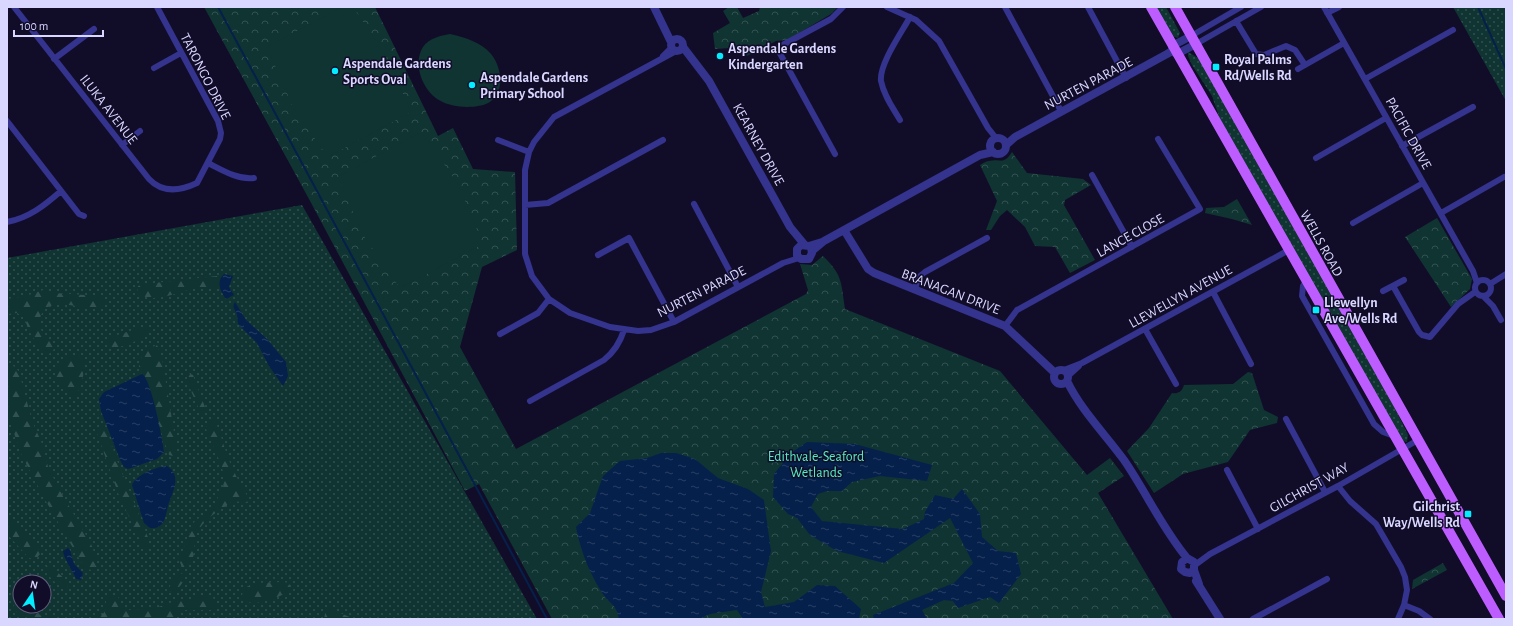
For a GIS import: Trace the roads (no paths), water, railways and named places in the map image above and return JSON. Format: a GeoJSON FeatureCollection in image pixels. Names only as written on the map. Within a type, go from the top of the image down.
{"type":"FeatureCollection","features":[{"type":"Feature","properties":{"kind":"main road"},"geometry":{"type":"LineString","coordinates":[[1151,7],[1174,50],[1499,619]]}},
{"type":"Feature","properties":{"kind":"main road","name":"WELLS ROAD"},"geometry":{"type":"LineString","coordinates":[[1175,7],[1506,596]]}},
{"type":"Feature","properties":{"kind":"street","name":"ILUKA AVENUE"},"geometry":{"type":"LineString","coordinates":[[14,7],[155,186],[162,190],[180,189],[192,186],[197,183],[200,178]]}},
{"type":"Feature","properties":{"kind":"street","name":"TARONGO DRIVE"},"geometry":{"type":"LineString","coordinates":[[156,7],[182,53],[220,127],[220,139],[200,178]]}},
{"type":"Feature","properties":{"kind":"street","name":"KEARNEY DRIVE"},"geometry":{"type":"LineString","coordinates":[[654,7],[676,46],[698,67],[709,81],[803,250]]}},
{"type":"Feature","properties":{"kind":"street"},"geometry":{"type":"LineString","coordinates":[[835,154],[777,48],[831,19],[843,7]]}},
{"type":"Feature","properties":{"kind":"street"},"geometry":{"type":"LineString","coordinates":[[887,7],[910,17],[925,28],[946,50],[997,144]]}},
{"type":"Feature","properties":{"kind":"street"},"geometry":{"type":"LineString","coordinates":[[1004,7],[1061,111]]}},
{"type":"Feature","properties":{"kind":"street"},"geometry":{"type":"LineString","coordinates":[[1088,7],[1126,78]]}},
{"type":"Feature","properties":{"kind":"street"},"geometry":{"type":"LineString","coordinates":[[1193,40],[1241,7]]}},
{"type":"Feature","properties":{"kind":"street"},"geometry":{"type":"LineString","coordinates":[[1193,40],[1236,21],[1261,7]]}},
{"type":"Feature","properties":{"kind":"street","name":"PACIFIC DRIVE"},"geometry":{"type":"LineString","coordinates":[[1324,7],[1441,213],[1473,271],[1477,283]]}},
{"type":"Feature","properties":{"kind":"street"},"geometry":{"type":"LineString","coordinates":[[1327,13],[1339,7]]}},
{"type":"Feature","properties":{"kind":"street"},"geometry":{"type":"LineString","coordinates":[[900,120],[886,95],[881,80],[884,66],[910,17]]}},
{"type":"Feature","properties":{"kind":"street"},"geometry":{"type":"LineString","coordinates":[[1236,21],[1256,54],[1264,55],[1286,46],[1295,50],[1305,66]]}},
{"type":"Feature","properties":{"kind":"street"},"geometry":{"type":"LineString","coordinates":[[54,59],[94,29]]}},
{"type":"Feature","properties":{"kind":"street"},"geometry":{"type":"LineString","coordinates":[[1365,79],[1453,30]]}},
{"type":"Feature","properties":{"kind":"street","name":"NURTEN PARADE"},"geometry":{"type":"LineString","coordinates":[[676,46],[662,57],[554,117],[542,129],[529,152],[525,170],[525,254],[532,276],[549,299],[570,313],[624,330],[651,330],[674,322],[783,263],[803,250],[846,229],[980,155],[997,144],[1015,137],[1061,111],[1126,78],[1193,40]]}},
{"type":"Feature","properties":{"kind":"street"},"geometry":{"type":"LineString","coordinates":[[1298,69],[1344,43]]}},
{"type":"Feature","properties":{"kind":"street"},"geometry":{"type":"LineString","coordinates":[[154,68],[182,53]]}},
{"type":"Feature","properties":{"kind":"street"},"geometry":{"type":"LineString","coordinates":[[1402,146],[1473,107]]}},
{"type":"Feature","properties":{"kind":"street"},"geometry":{"type":"LineString","coordinates":[[1316,158],[1386,118]]}},
{"type":"Feature","properties":{"kind":"street"},"geometry":{"type":"LineString","coordinates":[[7,121],[79,214],[84,216]]}},
{"type":"Feature","properties":{"kind":"street"},"geometry":{"type":"LineString","coordinates":[[122,145],[140,131]]}},
{"type":"Feature","properties":{"kind":"street","name":"LANCE CLOSE"},"geometry":{"type":"LineString","coordinates":[[1006,326],[1018,310],[1200,209],[1158,139]]}},
{"type":"Feature","properties":{"kind":"street"},"geometry":{"type":"LineString","coordinates":[[498,140],[529,152]]}},
{"type":"Feature","properties":{"kind":"street"},"geometry":{"type":"LineString","coordinates":[[525,206],[548,203],[663,140]]}},
{"type":"Feature","properties":{"kind":"street"},"geometry":{"type":"LineString","coordinates":[[208,164],[236,176],[247,179],[254,178]]}},
{"type":"Feature","properties":{"kind":"street"},"geometry":{"type":"LineString","coordinates":[[1092,175],[1132,247]]}},
{"type":"Feature","properties":{"kind":"street"},"geometry":{"type":"LineString","coordinates":[[1441,213],[1504,177]]}},
{"type":"Feature","properties":{"kind":"street"},"geometry":{"type":"LineString","coordinates":[[1353,223],[1423,183]]}},
{"type":"Feature","properties":{"kind":"street"},"geometry":{"type":"LineString","coordinates":[[7,222],[22,218],[37,210],[61,191]]}},
{"type":"Feature","properties":{"kind":"street"},"geometry":{"type":"LineString","coordinates":[[694,204],[738,287]]}},
{"type":"Feature","properties":{"kind":"street","name":"BRANAGAN DRIVE"},"geometry":{"type":"LineString","coordinates":[[846,229],[868,269],[881,277],[1006,326],[1021,339],[1034,355],[1063,376],[1074,394],[1130,470],[1175,544],[1190,565],[1198,584],[1220,619]]}},
{"type":"Feature","properties":{"kind":"street"},"geometry":{"type":"LineString","coordinates":[[598,255],[629,238],[674,322]]}},
{"type":"Feature","properties":{"kind":"street"},"geometry":{"type":"LineString","coordinates":[[914,290],[920,276],[925,272],[987,238]]}},
{"type":"Feature","properties":{"kind":"street","name":"LLEWELLYN AVENUE"},"geometry":{"type":"LineString","coordinates":[[1063,376],[1082,363],[1289,250]]}},
{"type":"Feature","properties":{"kind":"street","name":"PACIFIC DRIVE"},"geometry":{"type":"LineString","coordinates":[[1473,271],[1483,280]]}},
{"type":"Feature","properties":{"kind":"street"},"geometry":{"type":"LineString","coordinates":[[1490,284],[1506,274]]}},
{"type":"Feature","properties":{"kind":"street"},"geometry":{"type":"LineString","coordinates":[[1383,291],[1404,280]]}},
{"type":"Feature","properties":{"kind":"street"},"geometry":{"type":"LineString","coordinates":[[1475,292],[1474,287],[1477,283],[1483,280],[1490,284]]}},
{"type":"Feature","properties":{"kind":"street"},"geometry":{"type":"LineString","coordinates":[[1490,284],[1490,293],[1493,306]]}},
{"type":"Feature","properties":{"kind":"street"},"geometry":{"type":"LineString","coordinates":[[1393,286],[1419,332],[1426,337],[1430,337],[1464,299],[1475,292]]}},
{"type":"Feature","properties":{"kind":"street"},"geometry":{"type":"LineString","coordinates":[[1213,292],[1251,364]]}},
{"type":"Feature","properties":{"kind":"street"},"geometry":{"type":"LineString","coordinates":[[1475,292],[1483,296],[1493,306],[1501,320]]}},
{"type":"Feature","properties":{"kind":"street"},"geometry":{"type":"LineString","coordinates":[[1483,296],[1490,293]]}},
{"type":"Feature","properties":{"kind":"street"},"geometry":{"type":"LineString","coordinates":[[500,334],[538,313],[549,299]]}},
{"type":"Feature","properties":{"kind":"street"},"geometry":{"type":"LineString","coordinates":[[1145,329],[1176,384]]}},
{"type":"Feature","properties":{"kind":"street"},"geometry":{"type":"LineString","coordinates":[[530,401],[604,360],[617,346],[624,330]]}},
{"type":"Feature","properties":{"kind":"street"},"geometry":{"type":"LineString","coordinates":[[1286,419],[1325,492]]}},
{"type":"Feature","properties":{"kind":"street","name":"GILCHRIST WAY"},"geometry":{"type":"LineString","coordinates":[[1190,565],[1338,486],[1418,440]]}},
{"type":"Feature","properties":{"kind":"street"},"geometry":{"type":"LineString","coordinates":[[1226,470],[1258,529]]}},
{"type":"Feature","properties":{"kind":"street"},"geometry":{"type":"LineString","coordinates":[[1338,486],[1350,501],[1372,518],[1387,541],[1405,577],[1407,590],[1404,605],[1398,619]]}},
{"type":"Feature","properties":{"kind":"street"},"geometry":{"type":"LineString","coordinates":[[1253,619],[1327,579]]}},
{"type":"Feature","properties":{"kind":"street"},"geometry":{"type":"LineString","coordinates":[[1404,605],[1419,611],[1430,619]]}},
{"type":"Feature","properties":{"kind":"water"},"geometry":{"type":"Polygon","coordinates":[[[224,274],[233,276],[229,287],[234,295],[226,299],[220,286],[220,280],[224,274]]]}},
{"type":"Feature","properties":{"kind":"water"},"geometry":{"type":"Polygon","coordinates":[[[235,302],[246,320],[267,339],[286,362],[288,376],[283,386],[269,366],[257,343],[238,324],[237,315],[233,306],[235,302]]]}},
{"type":"Feature","properties":{"kind":"water"},"geometry":{"type":"Polygon","coordinates":[[[142,374],[153,397],[164,452],[157,459],[128,469],[124,467],[121,462],[101,411],[99,399],[104,392],[142,374]]]}},
{"type":"Feature","properties":{"kind":"water"},"geometry":{"type":"Polygon","coordinates":[[[807,442],[855,444],[932,465],[927,481],[880,476],[852,482],[842,491],[827,491],[818,494],[811,507],[822,521],[903,529],[924,519],[925,512],[935,495],[953,499],[962,489],[980,514],[982,537],[998,551],[1016,553],[1021,574],[999,603],[990,597],[958,608],[953,601],[944,600],[922,610],[927,619],[874,619],[873,615],[954,583],[973,563],[950,518],[884,563],[837,551],[810,535],[797,518],[788,514],[773,497],[774,474],[791,453],[807,442]]]}},
{"type":"Feature","properties":{"kind":"water"},"geometry":{"type":"Polygon","coordinates":[[[661,453],[676,453],[695,459],[718,478],[748,489],[764,500],[771,551],[761,592],[765,607],[794,602],[817,585],[835,586],[861,609],[859,619],[743,619],[737,610],[710,614],[699,619],[619,619],[616,609],[604,595],[589,568],[580,544],[576,527],[590,513],[603,476],[620,461],[647,458],[661,453]]]}},
{"type":"Feature","properties":{"kind":"water"},"geometry":{"type":"Polygon","coordinates":[[[167,466],[174,473],[175,482],[173,492],[163,523],[156,528],[150,528],[144,523],[132,485],[134,481],[147,472],[167,466]]]}},
{"type":"Feature","properties":{"kind":"water"},"geometry":{"type":"Polygon","coordinates":[[[68,548],[74,564],[83,573],[81,580],[76,579],[65,558],[63,551],[68,548]]]}},
{"type":"Feature","properties":{"kind":"waterway"},"geometry":{"type":"LineString","coordinates":[[218,7],[547,619]]}},
{"type":"Feature","properties":{"kind":"waterway"},"geometry":{"type":"LineString","coordinates":[[1478,7],[1506,69]]}},
{"type":"Feature","properties":{"kind":"place","name":"Aspendale Gardens Kindergarten"},"geometry":{"type":"Point","coordinates":[720,56]}},
{"type":"Feature","properties":{"kind":"place","name":"Royal Palms Rd/Wells Rd"},"geometry":{"type":"Point","coordinates":[1216,67]}},
{"type":"Feature","properties":{"kind":"place","name":"Aspendale Gardens Sports Oval"},"geometry":{"type":"Point","coordinates":[335,71]}},
{"type":"Feature","properties":{"kind":"place","name":"Aspendale Gardens Primary School"},"geometry":{"type":"Point","coordinates":[472,85]}},
{"type":"Feature","properties":{"kind":"place","name":"Llewellyn Ave/Wells Rd"},"geometry":{"type":"Point","coordinates":[1316,310]}},
{"type":"Feature","properties":{"kind":"place","name":"Gilchrist Way/Wells Rd"},"geometry":{"type":"Point","coordinates":[1468,514]}},
{"type":"Feature","properties":{"kind":"park label","name":"Edithvale-Seaford Wetlands"},"geometry":{"type":"Point","coordinates":[816,464]}}]}
